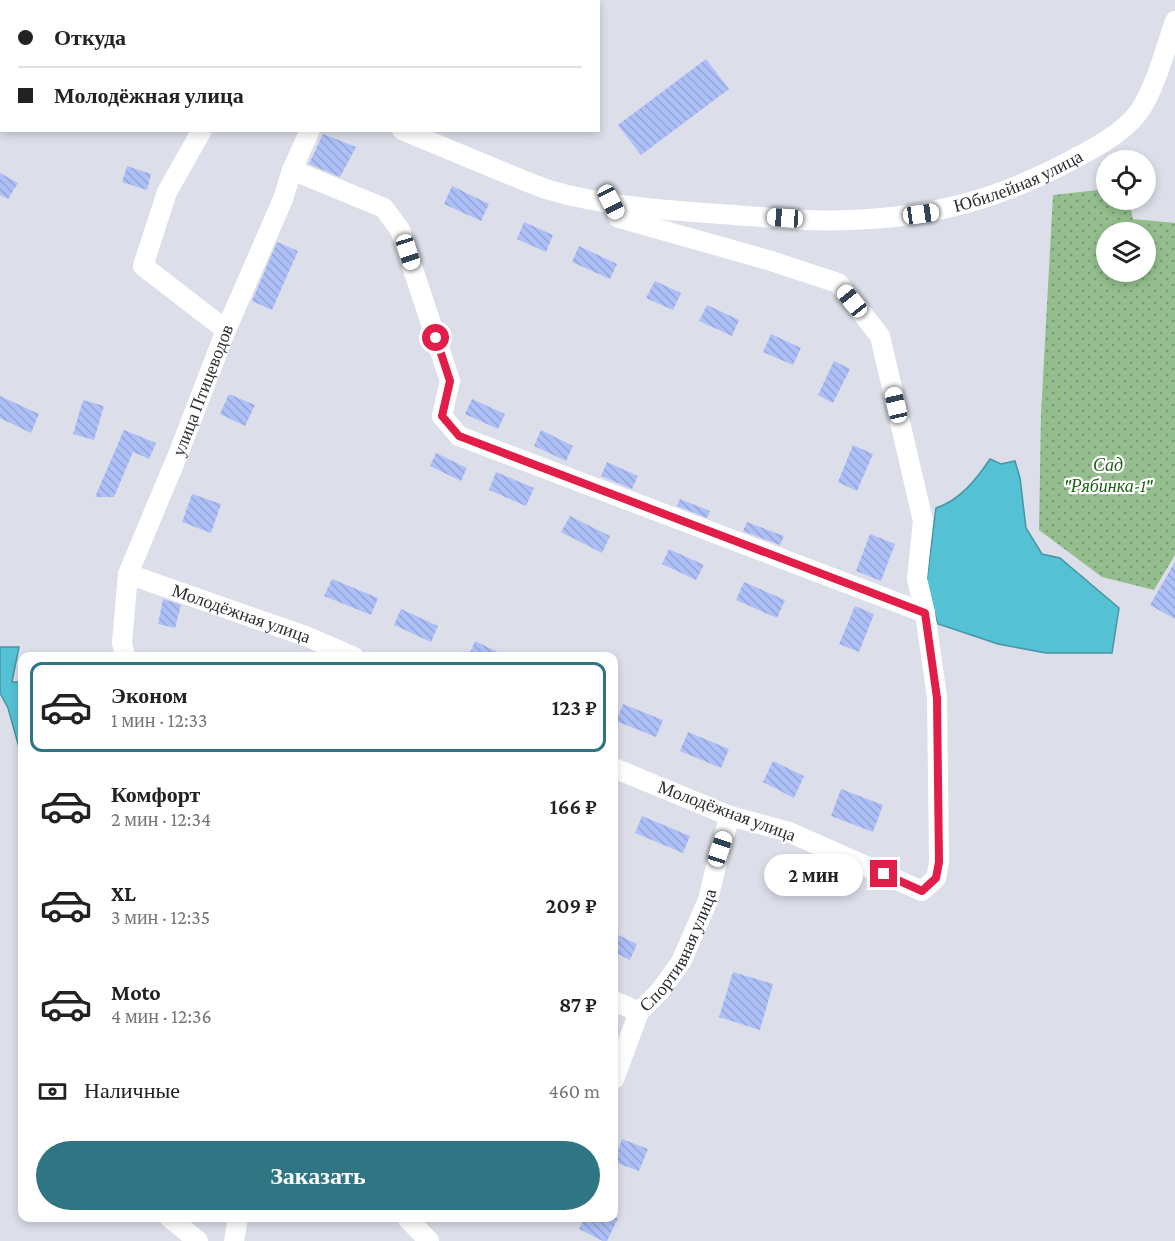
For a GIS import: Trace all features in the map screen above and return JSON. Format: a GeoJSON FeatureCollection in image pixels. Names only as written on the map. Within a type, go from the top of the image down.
{"type":"FeatureCollection","features":[{"type":"Feature","properties":{"kind":"street","name":"Юбилейная улица"},"geometry":{"type":"LineString","coordinates":[[407,132],[548,190],[580,197],[673,210],[850,220],[915,214],[969,204],[1057,168],[1107,140],[1138,113],[1167,73],[1175,21]]}},
{"type":"Feature","properties":{"kind":"street"},"geometry":{"type":"LineString","coordinates":[[201,132],[168,192],[142,266],[226,330]]}},
{"type":"Feature","properties":{"kind":"street","name":"улица Птицеводов"},"geometry":{"type":"LineString","coordinates":[[124,652],[122,643],[128,574],[179,452],[226,330],[283,199],[292,170],[309,132]]}},
{"type":"Feature","properties":{"kind":"street"},"geometry":{"type":"LineString","coordinates":[[292,170],[384,208],[400,230],[450,381],[442,416],[459,436],[925,613]]}},
{"type":"Feature","properties":{"kind":"street"},"geometry":{"type":"LineString","coordinates":[[611,202],[620,218],[768,260],[838,283],[880,336],[923,521],[917,579],[925,613]]}},
{"type":"Feature","properties":{"kind":"street","name":"Молодёжная улица"},"geometry":{"type":"LineString","coordinates":[[128,574],[308,637],[342,652]]}},
{"type":"Feature","properties":{"kind":"street","name":"Молодёжная улица"},"geometry":{"type":"LineString","coordinates":[[618,770],[730,816],[789,832],[922,891],[936,878],[939,862],[937,698],[925,613]]}},
{"type":"Feature","properties":{"kind":"street","name":"Спортивная улица"},"geometry":{"type":"LineString","coordinates":[[618,1068],[639,1012],[660,991],[681,962],[708,900],[730,816]]}},
{"type":"Feature","properties":{"kind":"street"},"geometry":{"type":"LineString","coordinates":[[618,1003],[639,1012]]}},
{"type":"Feature","properties":{"kind":"street"},"geometry":{"type":"LineString","coordinates":[[175,1222],[198,1241]]}},
{"type":"Feature","properties":{"kind":"street"},"geometry":{"type":"LineString","coordinates":[[234,1241],[237,1222]]}},
{"type":"Feature","properties":{"kind":"street"},"geometry":{"type":"LineString","coordinates":[[411,1222],[429,1241]]}},
{"type":"Feature","properties":{"kind":"green space","name":"Сад \"Рябинка-1\""},"geometry":{"type":"Polygon","coordinates":[[[1096,190],[1096,210],[1131,210],[1133,219],[1175,223],[1175,555],[1154,590],[1102,577],[1039,530],[1041,414],[1053,195],[1096,190]]]}},
{"type":"Feature","properties":{"kind":"water"},"geometry":{"type":"Polygon","coordinates":[[[990,459],[1001,464],[1015,461],[1020,478],[1026,528],[1042,554],[1060,558],[1119,608],[1112,653],[1046,653],[998,644],[938,624],[926,587],[936,508],[960,495],[990,459]]]}},
{"type":"Feature","properties":{"kind":"water"},"geometry":{"type":"Polygon","coordinates":[[[0,647],[19,647],[12,682],[18,682],[18,744],[8,708],[0,693],[0,647]]]}},
{"type":"Feature","properties":{"kind":"building"},"geometry":{"type":"Polygon","coordinates":[[[706,59],[729,89],[641,155],[618,125],[706,59]]]}},
{"type":"Feature","properties":{"kind":"building"},"geometry":{"type":"Polygon","coordinates":[[[323,134],[356,147],[340,177],[309,164],[323,134]]]}},
{"type":"Feature","properties":{"kind":"building"},"geometry":{"type":"Polygon","coordinates":[[[127,166],[151,174],[147,190],[122,182],[127,166]]]}},
{"type":"Feature","properties":{"kind":"building"},"geometry":{"type":"Polygon","coordinates":[[[0,173],[18,183],[8,199],[0,195],[0,173]]]}},
{"type":"Feature","properties":{"kind":"building"},"geometry":{"type":"Polygon","coordinates":[[[452,186],[489,204],[481,221],[444,204],[452,186]]]}},
{"type":"Feature","properties":{"kind":"building"},"geometry":{"type":"Polygon","coordinates":[[[524,222],[553,235],[546,252],[517,239],[524,222]]]}},
{"type":"Feature","properties":{"kind":"building"},"geometry":{"type":"Polygon","coordinates":[[[277,242],[298,251],[272,310],[252,301],[277,242]]]}},
{"type":"Feature","properties":{"kind":"building"},"geometry":{"type":"Polygon","coordinates":[[[579,246],[617,264],[610,279],[572,262],[579,246]]]}},
{"type":"Feature","properties":{"kind":"building"},"geometry":{"type":"Polygon","coordinates":[[[655,281],[681,293],[673,310],[646,298],[655,281]]]}},
{"type":"Feature","properties":{"kind":"building"},"geometry":{"type":"Polygon","coordinates":[[[707,305],[739,320],[732,336],[699,321],[707,305]]]}},
{"type":"Feature","properties":{"kind":"building"},"geometry":{"type":"Polygon","coordinates":[[[771,334],[801,348],[793,365],[763,352],[771,334]]]}},
{"type":"Feature","properties":{"kind":"building"},"geometry":{"type":"Polygon","coordinates":[[[834,361],[850,369],[833,403],[818,395],[834,361]]]}},
{"type":"Feature","properties":{"kind":"building"},"geometry":{"type":"Polygon","coordinates":[[[229,394],[255,405],[245,426],[220,414],[229,394]]]}},
{"type":"Feature","properties":{"kind":"building"},"geometry":{"type":"Polygon","coordinates":[[[0,396],[39,414],[31,433],[0,418],[0,396]]]}},
{"type":"Feature","properties":{"kind":"building"},"geometry":{"type":"Polygon","coordinates":[[[472,399],[505,414],[498,429],[465,414],[472,399]]]}},
{"type":"Feature","properties":{"kind":"building"},"geometry":{"type":"Polygon","coordinates":[[[83,400],[104,406],[94,440],[73,434],[83,400]]]}},
{"type":"Feature","properties":{"kind":"building"},"geometry":{"type":"Polygon","coordinates":[[[124,430],[156,443],[149,459],[133,452],[114,497],[95,497],[124,430]]]}},
{"type":"Feature","properties":{"kind":"building"},"geometry":{"type":"Polygon","coordinates":[[[541,430],[573,446],[566,461],[534,446],[541,430]]]}},
{"type":"Feature","properties":{"kind":"building"},"geometry":{"type":"Polygon","coordinates":[[[853,445],[873,454],[857,491],[838,482],[853,445]]]}},
{"type":"Feature","properties":{"kind":"building"},"geometry":{"type":"Polygon","coordinates":[[[436,453],[467,468],[461,481],[430,466],[436,453]]]}},
{"type":"Feature","properties":{"kind":"building"},"geometry":{"type":"Polygon","coordinates":[[[607,462],[638,476],[632,489],[601,476],[607,462]]]}},
{"type":"Feature","properties":{"kind":"building"},"geometry":{"type":"Polygon","coordinates":[[[496,472],[534,488],[526,506],[489,490],[496,472]]]}},
{"type":"Feature","properties":{"kind":"building"},"geometry":{"type":"Polygon","coordinates":[[[192,494],[221,504],[211,533],[182,522],[192,494]]]}},
{"type":"Feature","properties":{"kind":"building"},"geometry":{"type":"Polygon","coordinates":[[[680,499],[710,511],[707,518],[677,506],[680,499]]]}},
{"type":"Feature","properties":{"kind":"building"},"geometry":{"type":"Polygon","coordinates":[[[570,516],[610,536],[602,553],[561,532],[570,516]]]}},
{"type":"Feature","properties":{"kind":"building"},"geometry":{"type":"Polygon","coordinates":[[[747,522],[784,536],[780,545],[743,531],[747,522]]]}},
{"type":"Feature","properties":{"kind":"building"},"geometry":{"type":"Polygon","coordinates":[[[870,534],[895,544],[881,581],[856,571],[870,534]]]}},
{"type":"Feature","properties":{"kind":"building"},"geometry":{"type":"Polygon","coordinates":[[[669,549],[704,565],[696,580],[662,564],[669,549]]]}},
{"type":"Feature","properties":{"kind":"building"},"geometry":{"type":"Polygon","coordinates":[[[1175,562],[1175,619],[1150,605],[1175,562]]]}},
{"type":"Feature","properties":{"kind":"building"},"geometry":{"type":"Polygon","coordinates":[[[332,579],[378,598],[371,615],[324,596],[332,579]]]}},
{"type":"Feature","properties":{"kind":"building"},"geometry":{"type":"Polygon","coordinates":[[[744,582],[785,600],[777,618],[736,600],[744,582]]]}},
{"type":"Feature","properties":{"kind":"building"},"geometry":{"type":"Polygon","coordinates":[[[163,599],[181,605],[175,628],[158,624],[163,599]]]}},
{"type":"Feature","properties":{"kind":"building"},"geometry":{"type":"Polygon","coordinates":[[[855,606],[874,614],[859,652],[839,644],[855,606]]]}},
{"type":"Feature","properties":{"kind":"building"},"geometry":{"type":"Polygon","coordinates":[[[401,609],[438,626],[431,642],[394,625],[401,609]]]}},
{"type":"Feature","properties":{"kind":"building"},"geometry":{"type":"Polygon","coordinates":[[[475,641],[498,652],[470,652],[475,641]]]}},
{"type":"Feature","properties":{"kind":"building"},"geometry":{"type":"Polygon","coordinates":[[[623,704],[663,720],[656,737],[618,722],[623,704]]]}},
{"type":"Feature","properties":{"kind":"building"},"geometry":{"type":"Polygon","coordinates":[[[688,732],[729,749],[721,768],[680,751],[688,732]]]}},
{"type":"Feature","properties":{"kind":"building"},"geometry":{"type":"Polygon","coordinates":[[[773,761],[804,776],[794,798],[763,782],[773,761]]]}},
{"type":"Feature","properties":{"kind":"building"},"geometry":{"type":"Polygon","coordinates":[[[841,789],[883,805],[873,832],[831,816],[841,789]]]}},
{"type":"Feature","properties":{"kind":"building"},"geometry":{"type":"Polygon","coordinates":[[[642,816],[690,836],[683,853],[635,833],[642,816]]]}},
{"type":"Feature","properties":{"kind":"building"},"geometry":{"type":"Polygon","coordinates":[[[780,863],[809,875],[803,891],[774,879],[780,863]]]}},
{"type":"Feature","properties":{"kind":"building"},"geometry":{"type":"Polygon","coordinates":[[[618,935],[637,944],[630,960],[618,954],[618,935]]]}},
{"type":"Feature","properties":{"kind":"building"},"geometry":{"type":"Polygon","coordinates":[[[733,972],[773,984],[760,1030],[719,1017],[733,972]]]}},
{"type":"Feature","properties":{"kind":"building"},"geometry":{"type":"Polygon","coordinates":[[[622,1139],[648,1149],[639,1171],[618,1163],[618,1150],[622,1139]]]}},
{"type":"Feature","properties":{"kind":"building"},"geometry":{"type":"Polygon","coordinates":[[[582,1222],[616,1222],[607,1241],[579,1229],[582,1222]]]}},
{"type":"Feature","properties":{"kind":"route"},"geometry":{"type":"LineString","coordinates":[[436,338],[450,381],[442,416],[459,436],[925,613],[937,698],[939,862],[936,878],[922,891],[884,874]]}}]}
